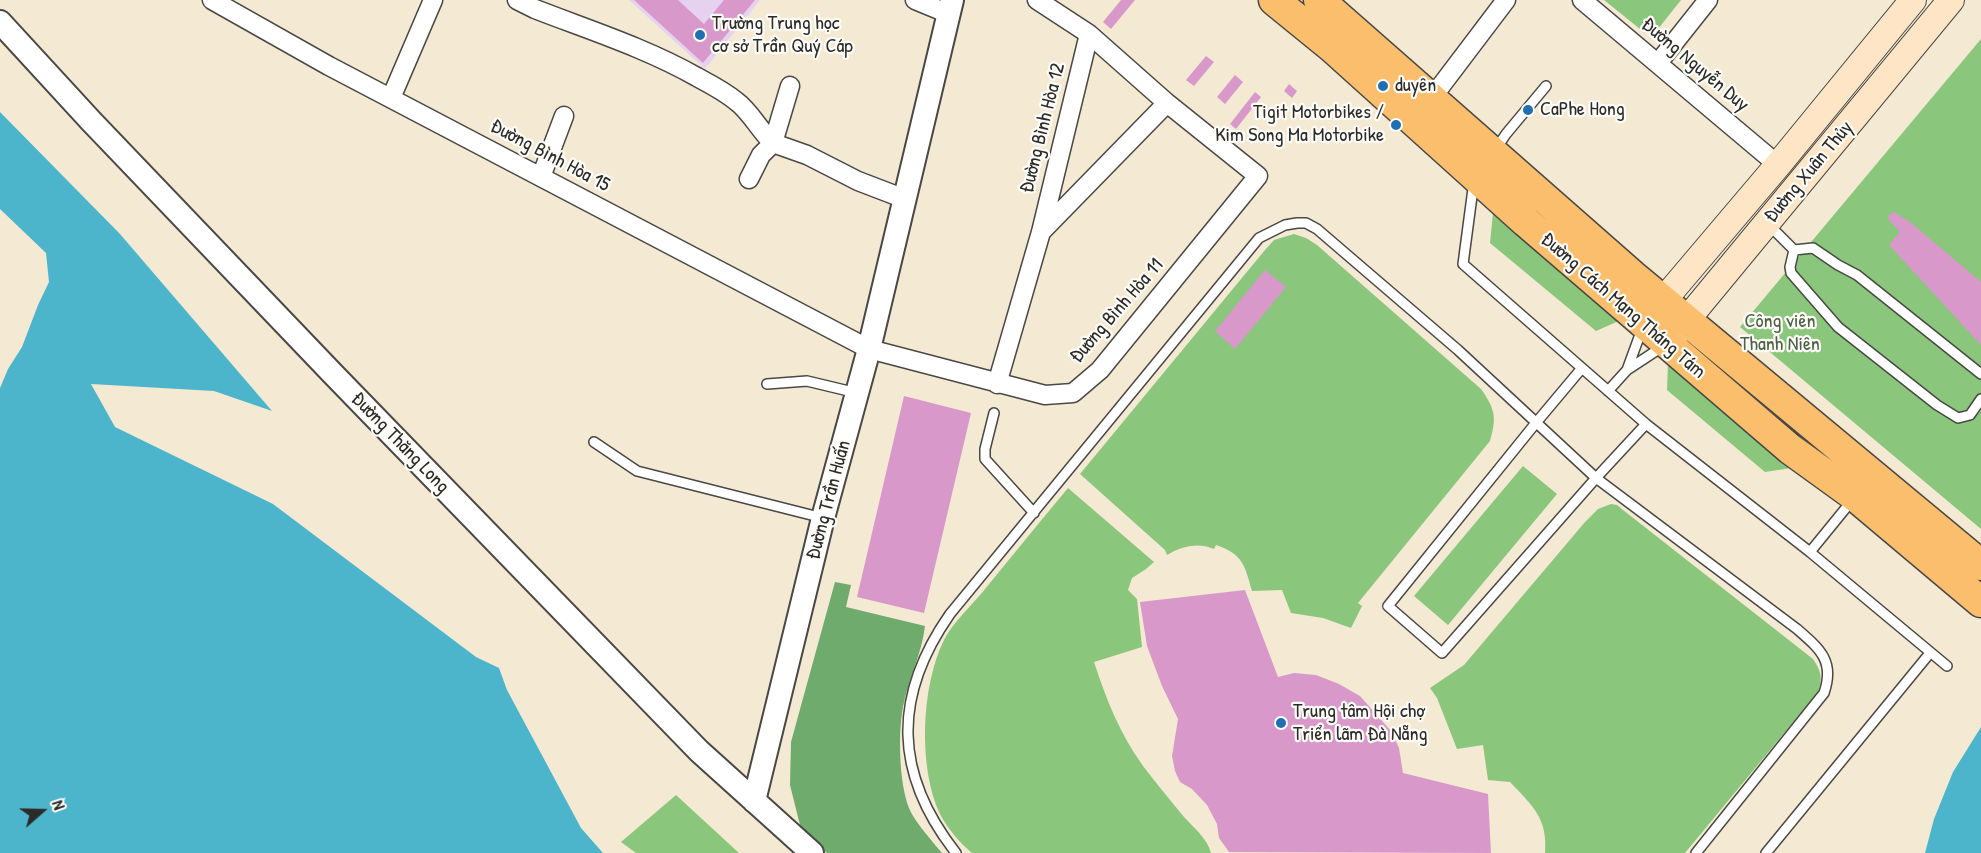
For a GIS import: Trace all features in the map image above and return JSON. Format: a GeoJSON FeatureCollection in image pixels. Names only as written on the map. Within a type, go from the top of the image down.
{"type":"FeatureCollection","features":[{"type":"Feature","properties":{"kind":"highway","name":"Đường Cách Mạng Tháng Tám"},"geometry":{"type":"LineString","coordinates":[[1274,0],[1484,165],[1676,332],[1981,566]]}},
{"type":"Feature","properties":{"kind":"highway","name":"Đường Cách Mạng Tháng Tám"},"geometry":{"type":"LineString","coordinates":[[1319,0],[1431,99],[1484,165]]}},
{"type":"Feature","properties":{"kind":"highway","name":"Đường Cách Mạng Tháng Tám"},"geometry":{"type":"LineString","coordinates":[[1676,332],[1790,449],[1855,496],[1981,602]]}},
{"type":"Feature","properties":{"kind":"main road","name":"Đường Xuân Thủy"},"geometry":{"type":"LineString","coordinates":[[1653,312],[1778,165],[1913,0]]}},
{"type":"Feature","properties":{"kind":"main road","name":"Đường Xuân Thủy"},"geometry":{"type":"LineString","coordinates":[[1676,332],[1951,0]]}},
{"type":"Feature","properties":{"kind":"street"},"geometry":{"type":"LineString","coordinates":[[391,98],[433,0]]}},
{"type":"Feature","properties":{"kind":"street"},"geometry":{"type":"LineString","coordinates":[[517,0],[646,51],[712,85],[745,108],[763,134],[772,142],[807,155],[858,181],[905,199]]}},
{"type":"Feature","properties":{"kind":"street"},"geometry":{"type":"LineString","coordinates":[[915,0],[951,7]]}},
{"type":"Feature","properties":{"kind":"street"},"geometry":{"type":"LineString","coordinates":[[1037,0],[1089,34],[1167,103]]}},
{"type":"Feature","properties":{"kind":"street"},"geometry":{"type":"LineString","coordinates":[[1431,99],[1506,0]]}},
{"type":"Feature","properties":{"kind":"street","name":"Đường Nguyễn Duy"},"geometry":{"type":"LineString","coordinates":[[1582,0],[1778,165]]}},
{"type":"Feature","properties":{"kind":"street"},"geometry":{"type":"LineString","coordinates":[[1658,63],[1708,0]]}},
{"type":"Feature","properties":{"kind":"street","name":"Đường Bình Hòa 15"},"geometry":{"type":"LineString","coordinates":[[219,2],[391,98],[868,349]]}},
{"type":"Feature","properties":{"kind":"street","name":"Đường Trần Huấn"},"geometry":{"type":"LineString","coordinates":[[754,801],[951,7]]}},
{"type":"Feature","properties":{"kind":"street","name":"Đường Thăng Long"},"geometry":{"type":"LineString","coordinates":[[0,22],[99,130],[342,384],[699,751],[812,853]]}},
{"type":"Feature","properties":{"kind":"street","name":"Đường Bình Hòa 12"},"geometry":{"type":"LineString","coordinates":[[997,384],[1041,232],[1089,34]]}},
{"type":"Feature","properties":{"kind":"street"},"geometry":{"type":"LineString","coordinates":[[749,179],[760,155],[772,142],[790,86]]}},
{"type":"Feature","properties":{"kind":"street","name":"Đường Bình Hòa 12"},"geometry":{"type":"LineString","coordinates":[[1041,232],[1167,103]]}},
{"type":"Feature","properties":{"kind":"street","name":"Đường Bình Hòa 11"},"geometry":{"type":"LineString","coordinates":[[868,349],[1045,395],[1073,393],[1107,363],[1258,176],[1167,103]]}},
{"type":"Feature","properties":{"kind":"street"},"geometry":{"type":"LineString","coordinates":[[541,177],[564,116]]}},
{"type":"Feature","properties":{"kind":"lane"},"geometry":{"type":"LineString","coordinates":[[1546,86],[1506,134],[1484,165],[1463,264],[1646,424],[1810,552],[1947,666]]}},
{"type":"Feature","properties":{"kind":"lane"},"geometry":{"type":"LineString","coordinates":[[956,853],[926,810],[909,758],[911,696],[918,673],[941,627],[1259,238],[1279,228],[1297,223],[1306,223],[1317,229],[1344,250],[1458,350],[1535,424],[1596,478],[1797,629],[1823,655],[1829,678],[1824,693],[1696,853]]}},
{"type":"Feature","properties":{"kind":"lane"},"geometry":{"type":"LineString","coordinates":[[1767,223],[1794,250]]}},
{"type":"Feature","properties":{"kind":"lane"},"geometry":{"type":"LineString","coordinates":[[1794,250],[1813,248],[1857,275],[1981,374]]}},
{"type":"Feature","properties":{"kind":"lane"},"geometry":{"type":"LineString","coordinates":[[1794,250],[1791,273],[1838,327],[1937,405],[1958,418],[1970,415],[1981,399]]}},
{"type":"Feature","properties":{"kind":"lane"},"geometry":{"type":"LineString","coordinates":[[1627,370],[1653,312]]}},
{"type":"Feature","properties":{"kind":"lane"},"geometry":{"type":"LineString","coordinates":[[1608,391],[1627,370],[1676,332]]}},
{"type":"Feature","properties":{"kind":"lane"},"geometry":{"type":"LineString","coordinates":[[1582,368],[1388,606],[1442,653],[1646,424]]}},
{"type":"Feature","properties":{"kind":"lane"},"geometry":{"type":"LineString","coordinates":[[767,384],[807,381],[857,393]]}},
{"type":"Feature","properties":{"kind":"lane"},"geometry":{"type":"LineString","coordinates":[[994,413],[985,449],[985,459],[1034,513]]}},
{"type":"Feature","properties":{"kind":"lane"},"geometry":{"type":"LineString","coordinates":[[594,442],[637,471],[823,519]]}},
{"type":"Feature","properties":{"kind":"lane"},"geometry":{"type":"LineString","coordinates":[[1810,552],[1855,496]]}},
{"type":"Feature","properties":{"kind":"lane"},"geometry":{"type":"LineString","coordinates":[[1766,853],[1930,653]]}},
{"type":"Feature","properties":{"kind":"shaded area","name":"Trường Trung học cơ sở Trần Quý Cáp"},"geometry":{"type":"Polygon","coordinates":[[[629,0],[760,0],[705,69],[629,0]]]}},
{"type":"Feature","properties":{"kind":"green space"},"geometry":{"type":"Polygon","coordinates":[[[1604,0],[1681,0],[1658,29],[1645,33],[1604,0]]]}},
{"type":"Feature","properties":{"kind":"green space","name":"Công viên Thanh Niên"},"geometry":{"type":"Polygon","coordinates":[[[1981,39],[1981,529],[1740,327],[1981,39]]]}},
{"type":"Feature","properties":{"kind":"green space"},"geometry":{"type":"Polygon","coordinates":[[[1493,213],[1621,320],[1596,331],[1490,243],[1493,213]]]}},
{"type":"Feature","properties":{"kind":"green space"},"geometry":{"type":"Polygon","coordinates":[[[1294,234],[1317,245],[1481,389],[1492,408],[1494,419],[1490,441],[1358,603],[1362,606],[1351,628],[1323,618],[1291,613],[1282,590],[1252,591],[1242,562],[1232,552],[1216,545],[1214,549],[1190,546],[1167,555],[1165,550],[1080,474],[1265,250],[1274,240],[1294,234]]]}},
{"type":"Feature","properties":{"kind":"green space"},"geometry":{"type":"Polygon","coordinates":[[[1668,362],[1798,467],[1765,472],[1667,390],[1668,362]]]}},
{"type":"Feature","properties":{"kind":"green space"},"geometry":{"type":"Polygon","coordinates":[[[1523,466],[1557,494],[1448,625],[1414,596],[1523,466]]]}},
{"type":"Feature","properties":{"kind":"green space"},"geometry":{"type":"Polygon","coordinates":[[[1068,488],[1154,562],[1132,578],[1128,590],[1137,599],[1142,647],[1094,662],[1114,716],[1127,741],[1168,798],[1203,838],[1211,853],[972,853],[954,835],[940,814],[928,774],[925,727],[927,703],[936,659],[951,628],[1068,488]]]}},
{"type":"Feature","properties":{"kind":"green space"},"geometry":{"type":"Polygon","coordinates":[[[1611,504],[1617,505],[1813,659],[1820,675],[1818,692],[1685,853],[1545,853],[1544,831],[1532,806],[1510,782],[1488,780],[1483,745],[1457,749],[1437,698],[1430,688],[1464,665],[1585,522],[1598,509],[1611,504]]]}},
{"type":"Feature","properties":{"kind":"green space"},"geometry":{"type":"Polygon","coordinates":[[[835,582],[851,585],[846,607],[925,626],[901,718],[901,772],[911,813],[942,853],[827,853],[801,829],[790,785],[791,742],[835,582]]]}},
{"type":"Feature","properties":{"kind":"green space"},"geometry":{"type":"Polygon","coordinates":[[[676,795],[739,853],[636,853],[621,842],[676,795]]]}},
{"type":"Feature","properties":{"kind":"water"},"geometry":{"type":"Polygon","coordinates":[[[0,112],[120,234],[272,411],[214,391],[91,384],[115,427],[273,504],[476,657],[499,668],[507,690],[581,828],[603,853],[0,853],[0,388],[8,369],[22,347],[49,282],[46,253],[0,209],[0,112]]]}},
{"type":"Feature","properties":{"kind":"water"},"geometry":{"type":"Polygon","coordinates":[[[1981,727],[1981,853],[1925,853],[1934,819],[1953,772],[1981,727]]]}},
{"type":"Feature","properties":{"kind":"building","name":"Trường Trung học cơ sở Trần Quý Cáp"},"geometry":{"type":"Polygon","coordinates":[[[634,0],[678,0],[704,24],[724,0],[755,0],[703,63],[634,0]]]}},
{"type":"Feature","properties":{"kind":"building"},"geometry":{"type":"Polygon","coordinates":[[[1121,0],[1135,0],[1111,29],[1103,22],[1121,0]]]}},
{"type":"Feature","properties":{"kind":"building"},"geometry":{"type":"Polygon","coordinates":[[[1206,56],[1214,62],[1194,86],[1186,80],[1206,56]]]}},
{"type":"Feature","properties":{"kind":"building"},"geometry":{"type":"Polygon","coordinates":[[[1235,75],[1243,82],[1225,104],[1217,97],[1235,75]]]}},
{"type":"Feature","properties":{"kind":"building"},"geometry":{"type":"Polygon","coordinates":[[[1289,84],[1297,91],[1292,98],[1284,91],[1289,84]]]}},
{"type":"Feature","properties":{"kind":"building"},"geometry":{"type":"Polygon","coordinates":[[[1255,92],[1261,97],[1236,129],[1230,124],[1255,92]]]}},
{"type":"Feature","properties":{"kind":"building"},"geometry":{"type":"Polygon","coordinates":[[[1894,212],[1910,222],[1981,282],[1981,345],[1889,245],[1900,232],[1889,220],[1888,215],[1894,212]]]}},
{"type":"Feature","properties":{"kind":"building"},"geometry":{"type":"Polygon","coordinates":[[[1265,270],[1286,287],[1235,349],[1215,331],[1265,270]]]}},
{"type":"Feature","properties":{"kind":"building"},"geometry":{"type":"Polygon","coordinates":[[[904,396],[971,413],[924,613],[857,597],[904,396]]]}},
{"type":"Feature","properties":{"kind":"building","name":"Trung tâm Hội chợ Triển lãm Đà Nẵng"},"geometry":{"type":"Polygon","coordinates":[[[1245,590],[1278,677],[1294,673],[1316,675],[1339,684],[1360,696],[1391,731],[1399,748],[1403,773],[1488,794],[1491,853],[1229,852],[1219,838],[1217,824],[1207,805],[1192,789],[1180,782],[1175,771],[1172,756],[1178,719],[1162,686],[1147,646],[1140,602],[1245,590]]]}},
{"type":"Feature","properties":{"kind":"place","name":"Trường Trung học cơ sở Trần Quý Cáp"},"geometry":{"type":"Point","coordinates":[700,35]}},
{"type":"Feature","properties":{"kind":"place","name":"duyên"},"geometry":{"type":"Point","coordinates":[1383,86]}},
{"type":"Feature","properties":{"kind":"place","name":"CaPhe Hong"},"geometry":{"type":"Point","coordinates":[1528,110]}},
{"type":"Feature","properties":{"kind":"place","name":"Tigit Motorbikes / Kim Song Ma Motorbike"},"geometry":{"type":"Point","coordinates":[1396,125]}},
{"type":"Feature","properties":{"kind":"place","name":"Trung tâm Hội chợ Triển lãm Đà Nẵng"},"geometry":{"type":"Point","coordinates":[1281,723]}}]}
